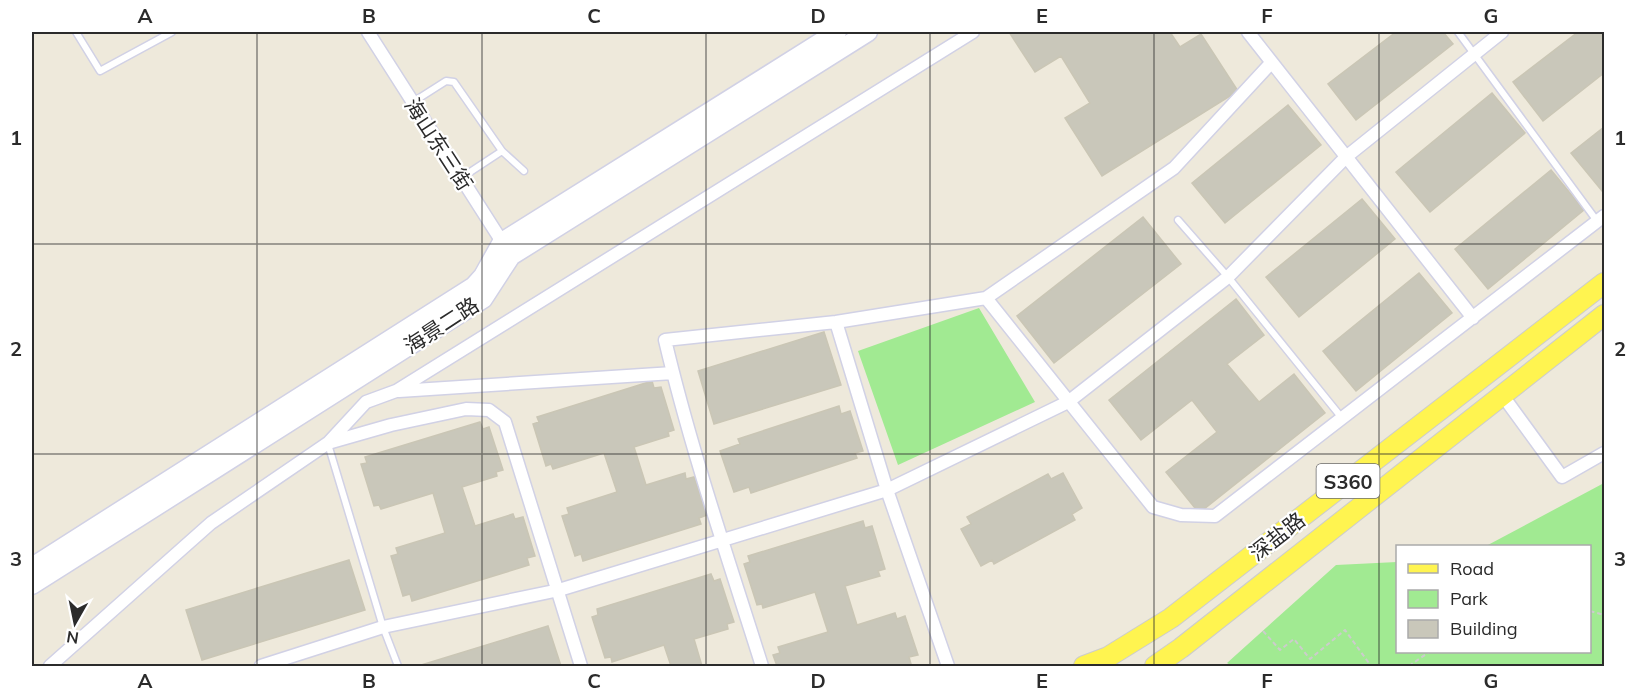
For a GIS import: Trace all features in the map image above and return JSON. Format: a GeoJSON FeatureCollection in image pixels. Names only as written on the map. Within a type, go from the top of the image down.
{"type":"FeatureCollection","features":[{"type":"Feature","properties":{"kind":"main road","name":"深盐路"},"geometry":{"type":"LineString","coordinates":[[1084,666],[1108,657],[1171,618],[1605,283]]}},
{"type":"Feature","properties":{"kind":"main road","name":"深盐路"},"geometry":{"type":"LineString","coordinates":[[1155,666],[1605,315]]}},
{"type":"Feature","properties":{"kind":"street","name":"海山东三街"},"geometry":{"type":"LineString","coordinates":[[368,32],[506,249]]}},
{"type":"Feature","properties":{"kind":"street","name":"海景二路"},"geometry":{"type":"LineString","coordinates":[[32,567],[474,286],[506,249],[837,32]]}},
{"type":"Feature","properties":{"kind":"street","name":"海景二路"},"geometry":{"type":"LineString","coordinates":[[32,585],[483,299],[506,249],[868,32]]}},
{"type":"Feature","properties":{"kind":"street"},"geometry":{"type":"LineString","coordinates":[[50,666],[211,523],[328,443],[366,402],[396,391],[973,32]]}},
{"type":"Feature","properties":{"kind":"street"},"geometry":{"type":"LineString","coordinates":[[1248,32],[1473,318]]}},
{"type":"Feature","properties":{"kind":"street"},"geometry":{"type":"LineString","coordinates":[[261,666],[382,627],[559,590],[887,490],[1068,402],[1228,277],[1346,157],[1502,32]]}},
{"type":"Feature","properties":{"kind":"street"},"geometry":{"type":"LineString","coordinates":[[762,666],[722,540],[665,340],[836,322],[986,298],[1174,168],[1271,63]]}},
{"type":"Feature","properties":{"kind":"street"},"geometry":{"type":"LineString","coordinates":[[986,298],[1153,507],[1181,515],[1215,516],[1601,219]]}},
{"type":"Feature","properties":{"kind":"street"},"geometry":{"type":"LineString","coordinates":[[836,322],[887,490],[948,666]]}},
{"type":"Feature","properties":{"kind":"street"},"geometry":{"type":"LineString","coordinates":[[396,391],[673,373]]}},
{"type":"Feature","properties":{"kind":"street"},"geometry":{"type":"LineString","coordinates":[[1503,396],[1562,477],[1605,453]]}},
{"type":"Feature","properties":{"kind":"street"},"geometry":{"type":"LineString","coordinates":[[328,443],[391,425],[466,409],[489,410],[505,422],[581,666]]}},
{"type":"Feature","properties":{"kind":"lane"},"geometry":{"type":"LineString","coordinates":[[76,32],[100,70],[172,32]]}},
{"type":"Feature","properties":{"kind":"lane"},"geometry":{"type":"LineString","coordinates":[[1458,32],[1474,56],[1601,219]]}},
{"type":"Feature","properties":{"kind":"lane"},"geometry":{"type":"LineString","coordinates":[[413,102],[446,81],[454,82],[502,151],[524,171]]}},
{"type":"Feature","properties":{"kind":"lane"},"geometry":{"type":"LineString","coordinates":[[461,178],[502,151]]}},
{"type":"Feature","properties":{"kind":"lane"},"geometry":{"type":"LineString","coordinates":[[1178,220],[1228,277],[1342,418]]}},
{"type":"Feature","properties":{"kind":"lane"},"geometry":{"type":"LineString","coordinates":[[328,443],[382,627],[398,666]]}},
{"type":"Feature","properties":{"kind":"path"},"geometry":{"type":"LineString","coordinates":[[1263,631],[1280,650],[1294,639],[1311,659],[1345,630],[1371,666]]}},
{"type":"Feature","properties":{"kind":"path"},"geometry":{"type":"LineString","coordinates":[[1409,666],[1426,653]]}},
{"type":"Feature","properties":{"kind":"green space"},"geometry":{"type":"Polygon","coordinates":[[[979,308],[1035,402],[898,465],[858,351],[979,308]]]}},
{"type":"Feature","properties":{"kind":"green space"},"geometry":{"type":"Polygon","coordinates":[[[1604,483],[1604,666],[1232,666],[1227,663],[1336,565],[1396,562],[1396,653],[1591,653],[1591,545],[1488,545],[1604,483]]]}},
{"type":"Feature","properties":{"kind":"building"},"geometry":{"type":"Polygon","coordinates":[[[1009,32],[1170,32],[1180,47],[1201,34],[1238,91],[1102,176],[1065,118],[1090,103],[1061,56],[1035,72],[1009,32]]]}},
{"type":"Feature","properties":{"kind":"building"},"geometry":{"type":"Polygon","coordinates":[[[1396,32],[1443,32],[1453,44],[1356,120],[1328,84],[1396,32]]]}},
{"type":"Feature","properties":{"kind":"building"},"geometry":{"type":"Polygon","coordinates":[[[1578,32],[1604,32],[1604,73],[1543,121],[1513,82],[1578,32]]]}},
{"type":"Feature","properties":{"kind":"building"},"geometry":{"type":"Polygon","coordinates":[[[1492,93],[1525,133],[1430,212],[1396,172],[1492,93]]]}},
{"type":"Feature","properties":{"kind":"building"},"geometry":{"type":"Polygon","coordinates":[[[1288,105],[1321,145],[1225,223],[1192,183],[1288,105]]]}},
{"type":"Feature","properties":{"kind":"building"},"geometry":{"type":"Polygon","coordinates":[[[1604,127],[1604,189],[1602,191],[1571,153],[1604,127]]]}},
{"type":"Feature","properties":{"kind":"building"},"geometry":{"type":"Polygon","coordinates":[[[1551,170],[1584,210],[1488,289],[1455,249],[1551,170]]]}},
{"type":"Feature","properties":{"kind":"building"},"geometry":{"type":"Polygon","coordinates":[[[1362,199],[1395,239],[1299,317],[1266,277],[1362,199]]]}},
{"type":"Feature","properties":{"kind":"building"},"geometry":{"type":"Polygon","coordinates":[[[1143,217],[1181,264],[1054,363],[1017,316],[1143,217]]]}},
{"type":"Feature","properties":{"kind":"building"},"geometry":{"type":"Polygon","coordinates":[[[1419,273],[1452,313],[1356,391],[1323,351],[1419,273]]]}},
{"type":"Feature","properties":{"kind":"building"},"geometry":{"type":"Polygon","coordinates":[[[1236,299],[1264,335],[1227,364],[1259,402],[1294,374],[1325,413],[1199,513],[1166,472],[1217,432],[1192,400],[1141,440],[1109,400],[1236,299]]]}},
{"type":"Feature","properties":{"kind":"building"},"geometry":{"type":"Polygon","coordinates":[[[824,332],[841,385],[714,424],[698,371],[824,332]]]}},
{"type":"Feature","properties":{"kind":"building"},"geometry":{"type":"Polygon","coordinates":[[[652,381],[654,388],[661,387],[674,430],[668,432],[669,436],[634,447],[646,485],[685,473],[686,479],[694,477],[707,515],[699,518],[701,524],[583,561],[581,554],[575,556],[562,516],[569,514],[567,508],[617,492],[604,453],[553,469],[551,464],[546,466],[533,424],[539,422],[537,417],[652,381]]]}},
{"type":"Feature","properties":{"kind":"building"},"geometry":{"type":"Polygon","coordinates":[[[839,406],[841,414],[850,411],[863,451],[855,453],[857,458],[751,493],[749,487],[734,492],[720,451],[740,444],[738,439],[839,406]]]}},
{"type":"Feature","properties":{"kind":"building"},"geometry":{"type":"Polygon","coordinates":[[[480,422],[483,429],[489,427],[503,470],[496,472],[497,476],[462,487],[475,526],[513,514],[515,519],[523,517],[535,556],[527,558],[529,565],[412,601],[410,594],[403,596],[391,556],[398,554],[396,548],[445,533],[433,493],[381,509],[379,505],[374,506],[361,464],[367,463],[365,457],[480,422]]]}},
{"type":"Feature","properties":{"kind":"building"},"geometry":{"type":"Polygon","coordinates":[[[1063,473],[1082,508],[1072,514],[1075,520],[994,564],[992,560],[981,566],[961,529],[971,524],[967,517],[1048,474],[1051,479],[1063,473]]]}},
{"type":"Feature","properties":{"kind":"building"},"geometry":{"type":"Polygon","coordinates":[[[863,521],[865,528],[872,526],[885,569],[878,571],[880,576],[845,586],[857,625],[895,613],[897,619],[905,616],[918,655],[909,657],[911,664],[903,666],[777,666],[773,655],[780,653],[778,647],[828,632],[815,592],[763,608],[762,604],[757,605],[744,564],[750,562],[748,556],[863,521]]]}},
{"type":"Feature","properties":{"kind":"building"},"geometry":{"type":"Polygon","coordinates":[[[349,560],[365,610],[202,660],[186,610],[349,560]]]}},
{"type":"Feature","properties":{"kind":"building"},"geometry":{"type":"Polygon","coordinates":[[[711,574],[714,581],[720,579],[734,622],[727,624],[728,629],[694,639],[702,666],[671,666],[664,645],[612,662],[611,657],[605,658],[592,617],[598,615],[597,609],[711,574]]]}},
{"type":"Feature","properties":{"kind":"building"},"geometry":{"type":"Polygon","coordinates":[[[548,626],[561,666],[418,666],[548,626]]]}}]}
